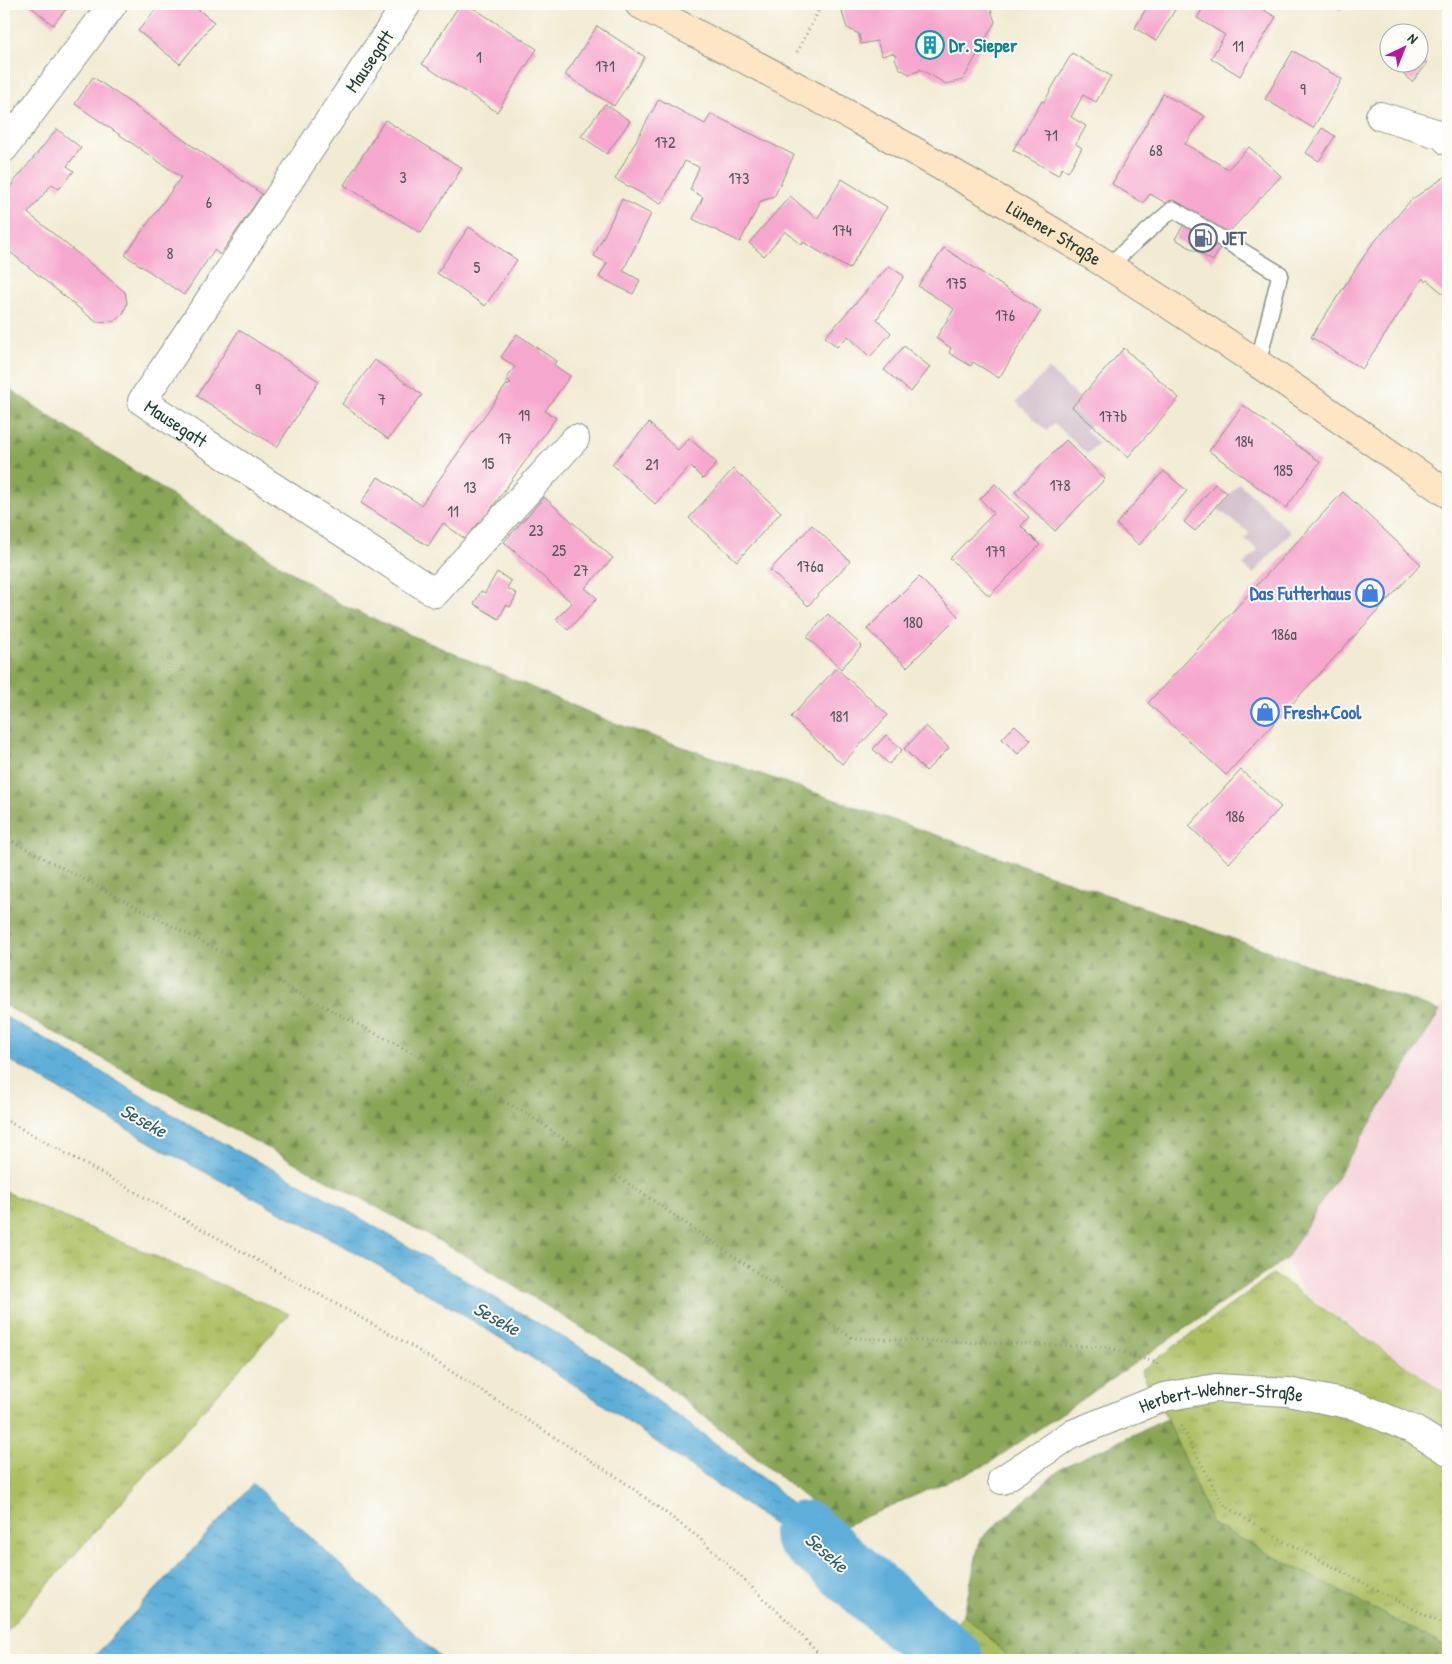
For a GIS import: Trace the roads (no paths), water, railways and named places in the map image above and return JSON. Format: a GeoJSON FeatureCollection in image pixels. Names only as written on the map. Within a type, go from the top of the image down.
{"type":"FeatureCollection","features":[{"type":"Feature","properties":{"kind":"main road","name":"Lünener Straße"},"geometry":{"type":"LineString","coordinates":[[639,4],[782,79],[965,180],[1108,266],[1258,363],[1448,494]]}},
{"type":"Feature","properties":{"kind":"street"},"geometry":{"type":"LineString","coordinates":[[4,148],[113,4]]}},
{"type":"Feature","properties":{"kind":"street","name":"Mausegatt"},"geometry":{"type":"LineString","coordinates":[[408,4],[142,401],[435,593],[575,439]]}},
{"type":"Feature","properties":{"kind":"street"},"geometry":{"type":"LineString","coordinates":[[1380,116],[1442,136],[1448,141]]}},
{"type":"Feature","properties":{"kind":"street","name":"Herbert-Wehner-Straße"},"geometry":{"type":"LineString","coordinates":[[1002,1480],[1070,1435],[1164,1397],[1216,1388],[1288,1392],[1357,1406],[1414,1430],[1448,1451]]}},
{"type":"Feature","properties":{"kind":"lane"},"geometry":{"type":"LineString","coordinates":[[1108,266],[1173,209],[1280,274],[1258,363]]}},
{"type":"Feature","properties":{"kind":"water"},"geometry":{"type":"Polygon","coordinates":[[[4,1016],[70,1053],[198,1130],[316,1192],[599,1358],[772,1485],[876,1584],[858,1607],[790,1536],[575,1385],[454,1309],[337,1242],[165,1151],[4,1057],[4,1016]]]}},
{"type":"Feature","properties":{"kind":"water"},"geometry":{"type":"Polygon","coordinates":[[[253,1484],[440,1657],[437,1660],[91,1660],[253,1484]]]}},
{"type":"Feature","properties":{"kind":"waterway","name":"Seseke"},"geometry":{"type":"LineString","coordinates":[[805,1533],[952,1660]]}},
{"type":"Feature","properties":{"kind":"place","name":"Dr. Sieper"},"geometry":{"type":"Point","coordinates":[930,45]}},
{"type":"Feature","properties":{"kind":"place","name":"JET"},"geometry":{"type":"Point","coordinates":[1203,238]}},
{"type":"Feature","properties":{"kind":"place","name":"Das Futterhaus"},"geometry":{"type":"Point","coordinates":[1370,593]}},
{"type":"Feature","properties":{"kind":"place","name":"Fresh+Cool"},"geometry":{"type":"Point","coordinates":[1265,712]}}]}
